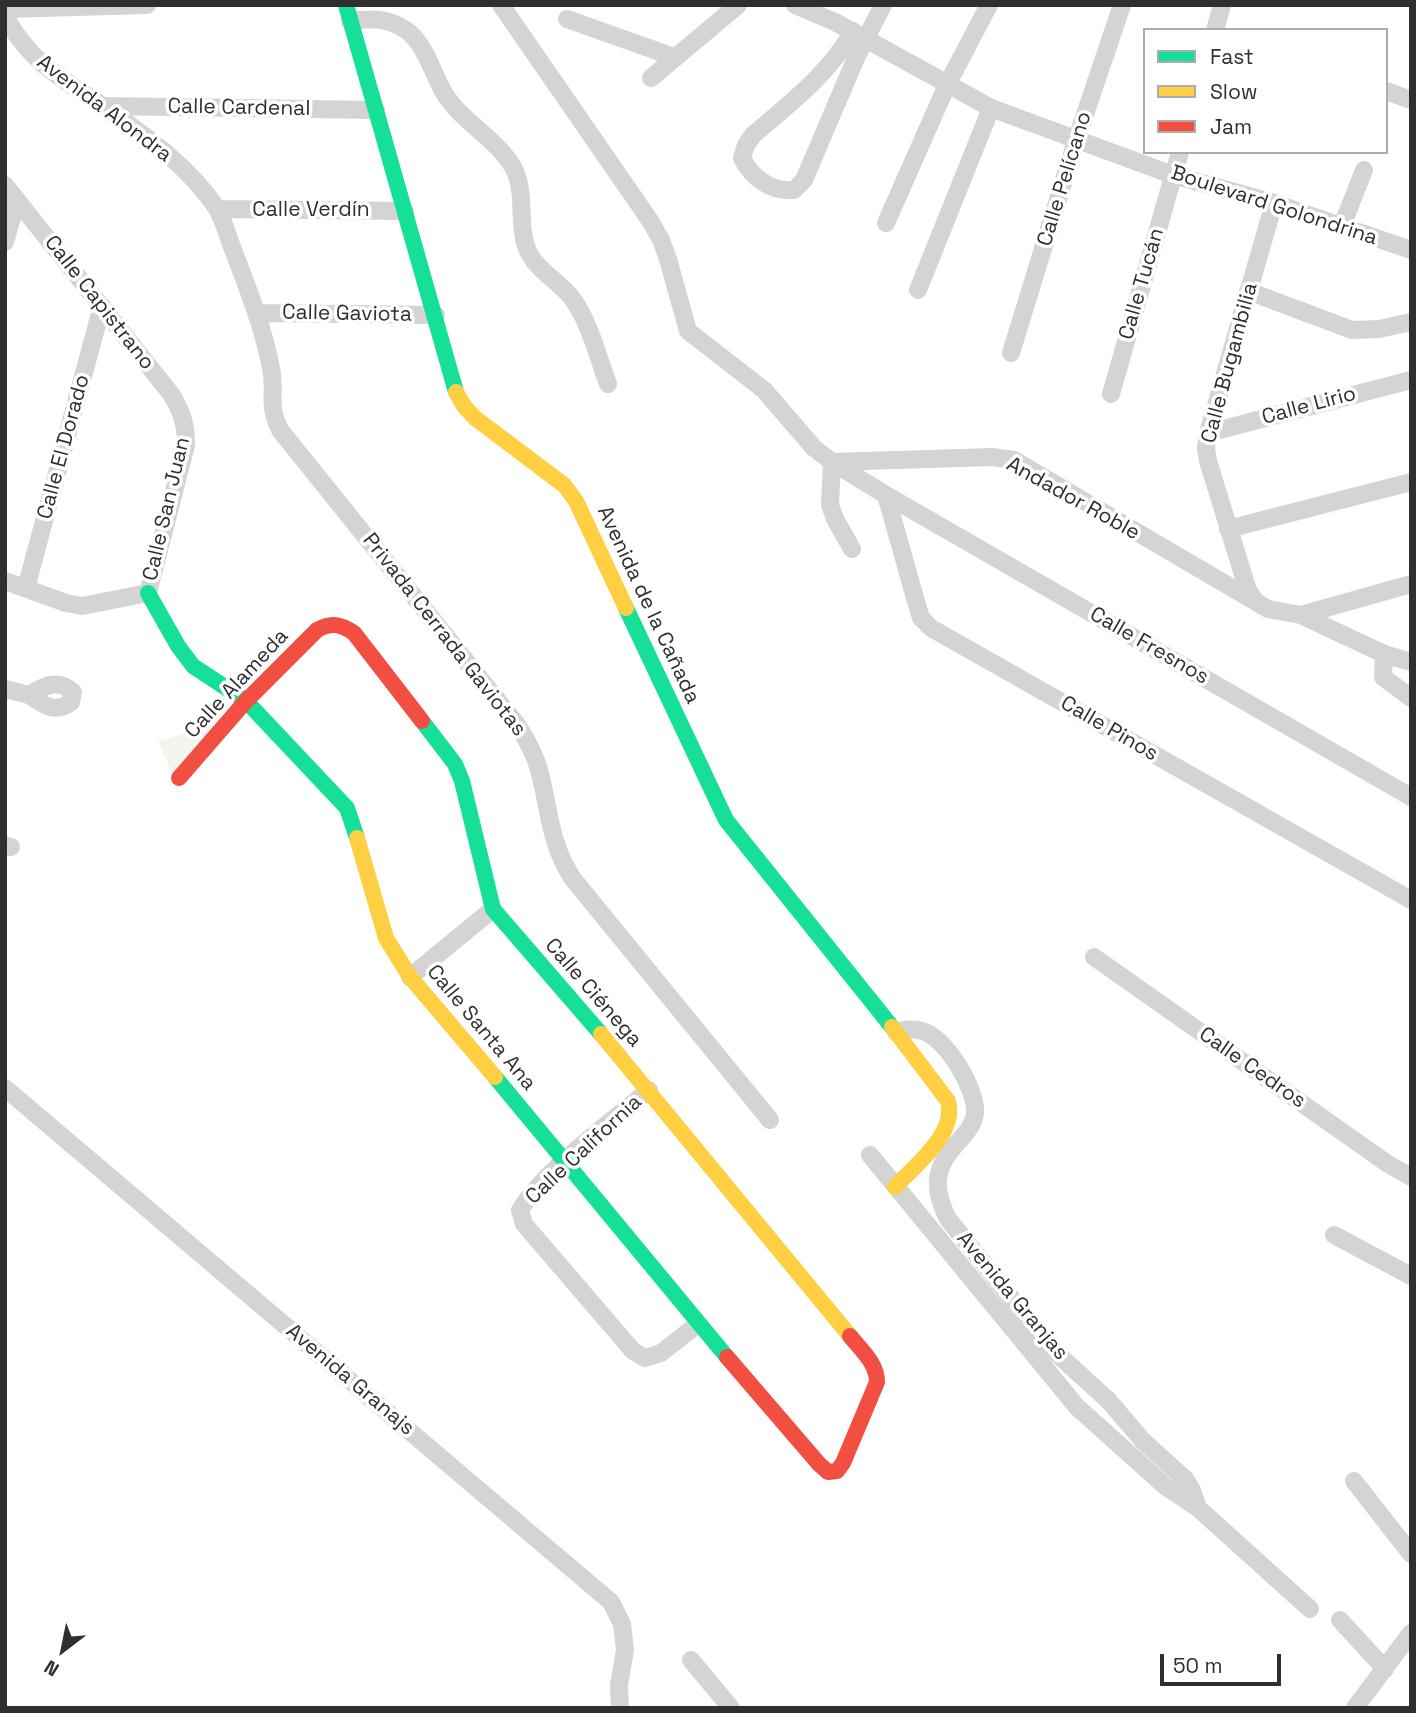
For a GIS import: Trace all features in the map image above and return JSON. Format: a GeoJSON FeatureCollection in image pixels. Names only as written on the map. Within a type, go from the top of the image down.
{"type":"FeatureCollection","features":[{"type":"Feature","properties":{"kind":"street"},"geometry":{"type":"LineString","coordinates":[[5,9],[146,5]]}},
{"type":"Feature","properties":{"kind":"street","name":"Calle Fresnos"},"geometry":{"type":"LineString","coordinates":[[500,5],[662,240],[688,331],[749,375],[814,449],[887,495],[1411,797]]}},
{"type":"Feature","properties":{"kind":"street"},"geometry":{"type":"LineString","coordinates":[[714,24],[719,5]]}},
{"type":"Feature","properties":{"kind":"street"},"geometry":{"type":"LineString","coordinates":[[651,78],[738,5]]}},
{"type":"Feature","properties":{"kind":"street","name":"Boulevard Golondrina"},"geometry":{"type":"LineString","coordinates":[[795,5],[829,11],[859,35],[992,108],[1173,175],[1274,202],[1411,250]]}},
{"type":"Feature","properties":{"kind":"street"},"geometry":{"type":"LineString","coordinates":[[859,35],[804,180],[794,190],[782,191],[768,185],[748,170],[742,158],[746,145],[753,135],[827,70],[883,5]]}},
{"type":"Feature","properties":{"kind":"street"},"geometry":{"type":"LineString","coordinates":[[886,223],[947,85],[989,5]]}},
{"type":"Feature","properties":{"kind":"street","name":"Calle Pelícano"},"geometry":{"type":"LineString","coordinates":[[1011,353],[1076,141],[1122,5]]}},
{"type":"Feature","properties":{"kind":"street"},"geometry":{"type":"LineString","coordinates":[[1216,28],[1222,5]]}},
{"type":"Feature","properties":{"kind":"street"},"geometry":{"type":"LineString","coordinates":[[348,13],[375,18],[408,32],[418,43],[445,94],[459,112],[513,167],[520,187],[524,241],[538,267],[572,298],[580,311],[608,384]]}},
{"type":"Feature","properties":{"kind":"street","name":"Avenida de la Cañada"},"geometry":{"type":"LineString","coordinates":[[348,13],[436,315],[451,376],[464,406],[475,418],[550,473],[576,501],[726,820],[896,1031],[948,1101],[951,1111],[943,1145],[895,1187]]}},
{"type":"Feature","properties":{"kind":"street","name":"Avenida Alondra"},"geometry":{"type":"LineString","coordinates":[[5,16],[24,46],[43,66],[171,157],[192,178],[218,209],[257,313]]}},
{"type":"Feature","properties":{"kind":"street"},"geometry":{"type":"LineString","coordinates":[[567,19],[674,57]]}},
{"type":"Feature","properties":{"kind":"street"},"geometry":{"type":"LineString","coordinates":[[1388,92],[1411,100]]}},
{"type":"Feature","properties":{"kind":"street","name":"Calle Cardenal"},"geometry":{"type":"LineString","coordinates":[[102,106],[376,110]]}},
{"type":"Feature","properties":{"kind":"street"},"geometry":{"type":"LineString","coordinates":[[918,290],[992,108]]}},
{"type":"Feature","properties":{"kind":"street","name":"Calle Tucán"},"geometry":{"type":"LineString","coordinates":[[1111,394],[1179,154]]}},
{"type":"Feature","properties":{"kind":"street"},"geometry":{"type":"LineString","coordinates":[[1342,226],[1364,170]]}},
{"type":"Feature","properties":{"kind":"street","name":"Calle Capistrano"},"geometry":{"type":"LineString","coordinates":[[5,185],[171,394],[181,410],[186,426]]}},
{"type":"Feature","properties":{"kind":"street"},"geometry":{"type":"LineString","coordinates":[[5,242],[17,200]]}},
{"type":"Feature","properties":{"kind":"street","name":"Calle Bugambilia"},"geometry":{"type":"LineString","coordinates":[[1256,602],[1249,592],[1208,461],[1208,433],[1274,202]]}},
{"type":"Feature","properties":{"kind":"street","name":"Calle Verdín"},"geometry":{"type":"LineString","coordinates":[[218,209],[405,211]]}},
{"type":"Feature","properties":{"kind":"street"},"geometry":{"type":"LineString","coordinates":[[1248,291],[1352,330],[1372,330],[1411,322]]}},
{"type":"Feature","properties":{"kind":"street","name":"Calle El Dorado"},"geometry":{"type":"LineString","coordinates":[[26,588],[102,306]]}},
{"type":"Feature","properties":{"kind":"street","name":"Calle Gaviota"},"geometry":{"type":"LineString","coordinates":[[257,313],[436,315]]}},
{"type":"Feature","properties":{"kind":"street","name":"Privada Cerrada Gaviotas"},"geometry":{"type":"LineString","coordinates":[[257,313],[272,371],[272,414],[280,430],[518,726],[531,747],[539,769],[552,836],[560,859],[573,879],[769,1120]]}},
{"type":"Feature","properties":{"kind":"street","name":"Calle Lirio"},"geometry":{"type":"LineString","coordinates":[[1208,433],[1411,380]]}},
{"type":"Feature","properties":{"kind":"street","name":"Calle San Juan"},"geometry":{"type":"LineString","coordinates":[[148,593],[186,445],[186,426]]}},
{"type":"Feature","properties":{"kind":"street","name":"Andador Roble"},"geometry":{"type":"LineString","coordinates":[[832,462],[992,457],[1014,460],[1232,590],[1268,609],[1301,615]]}},
{"type":"Feature","properties":{"kind":"street"},"geometry":{"type":"LineString","coordinates":[[832,462],[830,505],[852,549]]}},
{"type":"Feature","properties":{"kind":"street"},"geometry":{"type":"LineString","coordinates":[[1228,529],[1411,482]]}},
{"type":"Feature","properties":{"kind":"street","name":"Calle Pinos"},"geometry":{"type":"LineString","coordinates":[[887,495],[917,606],[921,618],[931,628],[1411,901]]}},
{"type":"Feature","properties":{"kind":"street"},"geometry":{"type":"LineString","coordinates":[[5,581],[82,606],[148,593]]}},
{"type":"Feature","properties":{"kind":"street"},"geometry":{"type":"LineString","coordinates":[[1301,615],[1411,584]]}},
{"type":"Feature","properties":{"kind":"street","name":"Calle Santa Ana"},"geometry":{"type":"LineString","coordinates":[[148,593],[178,646],[193,666],[246,701],[347,808],[386,938],[411,977],[566,1160],[698,1324],[828,1472]]}},
{"type":"Feature","properties":{"kind":"street"},"geometry":{"type":"LineString","coordinates":[[1301,615],[1384,654],[1411,662]]}},
{"type":"Feature","properties":{"kind":"street","name":"Calle Alameda"},"geometry":{"type":"LineString","coordinates":[[179,778],[246,701],[317,630],[328,623]]}},
{"type":"Feature","properties":{"kind":"street","name":"Calle Ciénega"},"geometry":{"type":"LineString","coordinates":[[328,623],[342,625],[354,633],[455,764],[462,781],[493,909],[649,1090],[873,1364],[877,1382],[843,1463],[837,1471],[828,1472]]}},
{"type":"Feature","properties":{"kind":"street"},"geometry":{"type":"LineString","coordinates":[[1384,654],[1383,677],[1411,698]]}},
{"type":"Feature","properties":{"kind":"street"},"geometry":{"type":"LineString","coordinates":[[6,692],[29,695]]}},
{"type":"Feature","properties":{"kind":"street"},"geometry":{"type":"LineString","coordinates":[[411,977],[493,909]]}},
{"type":"Feature","properties":{"kind":"street","name":"Calle Cedros"},"geometry":{"type":"LineString","coordinates":[[1094,957],[1388,1164],[1411,1177]]}},
{"type":"Feature","properties":{"kind":"street","name":"Avenida Granjas"},"geometry":{"type":"LineString","coordinates":[[896,1031],[925,1031],[938,1039],[948,1050],[975,1102],[975,1117],[968,1131],[943,1145],[937,1182],[939,1201],[948,1219],[1053,1350],[1109,1401],[1143,1441],[1185,1479],[1198,1508]]}},
{"type":"Feature","properties":{"kind":"street","name":"Avenida Granajs"},"geometry":{"type":"LineString","coordinates":[[5,1088],[611,1602],[622,1624],[625,1650],[619,1685],[620,1708]]}},
{"type":"Feature","properties":{"kind":"street","name":"Calle California"},"geometry":{"type":"LineString","coordinates":[[649,1090],[566,1160],[528,1197],[520,1210],[524,1224],[633,1351],[645,1359],[661,1353],[698,1324]]}},
{"type":"Feature","properties":{"kind":"street","name":"Avenida Granjas"},"geometry":{"type":"LineString","coordinates":[[870,1156],[1077,1408],[1165,1486],[1198,1508]]}},
{"type":"Feature","properties":{"kind":"street"},"geometry":{"type":"LineString","coordinates":[[1334,1235],[1411,1276]]}},
{"type":"Feature","properties":{"kind":"street"},"geometry":{"type":"LineString","coordinates":[[1090,1421],[1109,1401]]}},
{"type":"Feature","properties":{"kind":"street"},"geometry":{"type":"LineString","coordinates":[[1354,1482],[1411,1554]]}},
{"type":"Feature","properties":{"kind":"street"},"geometry":{"type":"LineString","coordinates":[[1198,1508],[1310,1609]]}},
{"type":"Feature","properties":{"kind":"street"},"geometry":{"type":"LineString","coordinates":[[1340,1620],[1385,1669]]}},
{"type":"Feature","properties":{"kind":"street"},"geometry":{"type":"LineString","coordinates":[[1355,1708],[1411,1633]]}},
{"type":"Feature","properties":{"kind":"street"},"geometry":{"type":"LineString","coordinates":[[691,1660],[731,1708]]}},
{"type":"Feature","properties":{"kind":"shaded area"},"geometry":{"type":"Polygon","coordinates":[[[223,723],[173,775],[158,741],[223,723]]]}},
{"type":"Feature","properties":{"kind":"traffic: fast"},"geometry":{"type":"LineString","coordinates":[[346,5],[456,392]]}},
{"type":"Feature","properties":{"kind":"traffic: fast"},"geometry":{"type":"LineString","coordinates":[[148,593],[178,646],[193,666],[246,701],[347,808],[357,838]]}},
{"type":"Feature","properties":{"kind":"traffic: fast"},"geometry":{"type":"LineString","coordinates":[[626,608],[726,820],[892,1027]]}},
{"type":"Feature","properties":{"kind":"traffic: fast"},"geometry":{"type":"LineString","coordinates":[[422,721],[455,764],[462,781],[493,909],[601,1034]]}},
{"type":"Feature","properties":{"kind":"traffic: fast"},"geometry":{"type":"LineString","coordinates":[[495,1077],[727,1357]]}},
{"type":"Feature","properties":{"kind":"traffic: slow"},"geometry":{"type":"LineString","coordinates":[[456,392],[475,418],[564,485],[576,501],[626,608]]}},
{"type":"Feature","properties":{"kind":"traffic: slow"},"geometry":{"type":"LineString","coordinates":[[357,838],[386,938],[410,977],[495,1077]]}},
{"type":"Feature","properties":{"kind":"traffic: slow"},"geometry":{"type":"LineString","coordinates":[[892,1027],[948,1101],[949,1113],[946,1125],[932,1148],[895,1187]]}},
{"type":"Feature","properties":{"kind":"traffic: slow"},"geometry":{"type":"LineString","coordinates":[[601,1034],[850,1336]]}},
{"type":"Feature","properties":{"kind":"traffic: jam"},"geometry":{"type":"LineString","coordinates":[[179,778],[246,701],[317,630],[331,625],[354,633],[422,721]]}},
{"type":"Feature","properties":{"kind":"traffic: jam"},"geometry":{"type":"LineString","coordinates":[[727,1357],[819,1464],[828,1472],[837,1471],[843,1463],[877,1382],[871,1363],[850,1336]]}}]}
